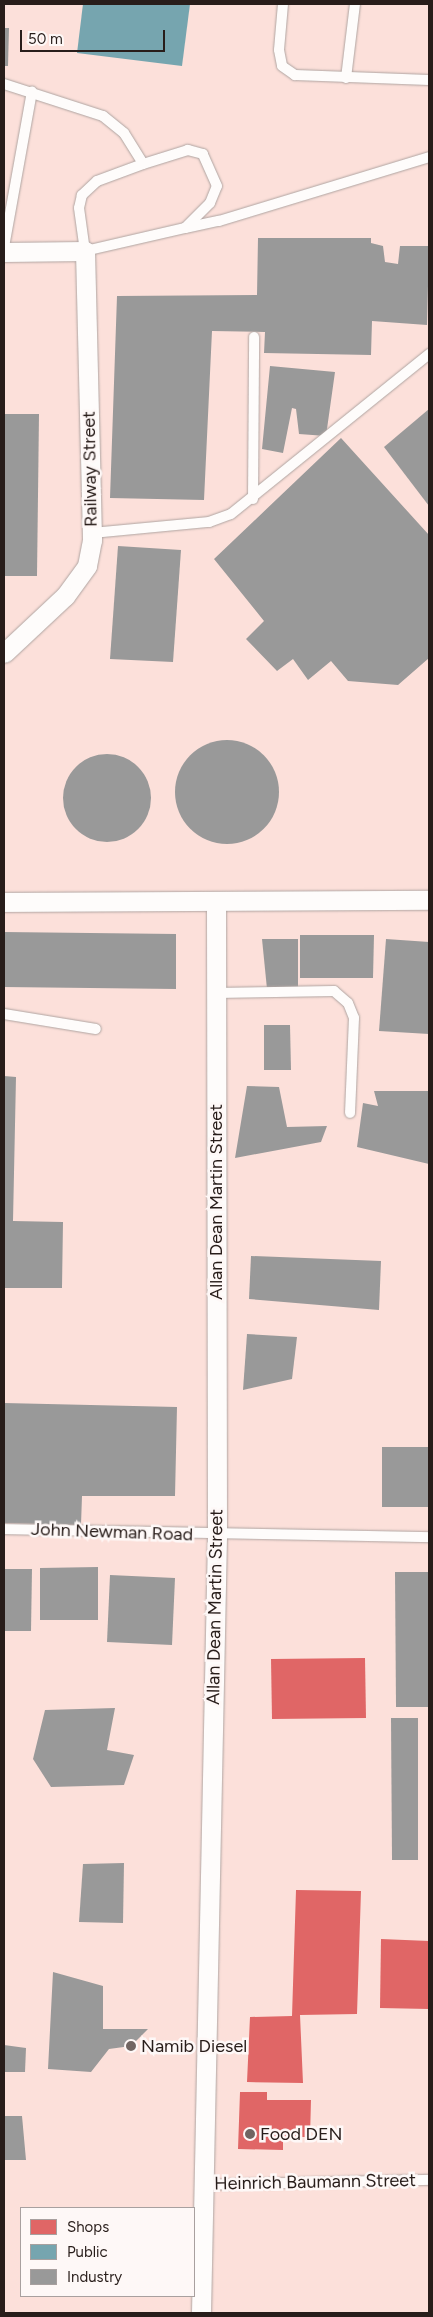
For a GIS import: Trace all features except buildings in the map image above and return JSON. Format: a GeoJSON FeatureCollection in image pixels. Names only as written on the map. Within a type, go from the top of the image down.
{"type":"FeatureCollection","features":[{"type":"Feature","properties":{"kind":"street"},"geometry":{"type":"LineString","coordinates":[[4,252],[85,251]]}},
{"type":"Feature","properties":{"kind":"street","name":"Railway Street"},"geometry":{"type":"LineString","coordinates":[[4,654],[65,596],[86,566],[92,533],[85,251]]}},
{"type":"Feature","properties":{"kind":"street"},"geometry":{"type":"LineString","coordinates":[[4,902],[429,900]]}},
{"type":"Feature","properties":{"kind":"street","name":"Allan Dean Martin Street"},"geometry":{"type":"LineString","coordinates":[[201,2313],[201,2185],[217,1536],[216,901]]}},
{"type":"Feature","properties":{"kind":"lane"},"geometry":{"type":"LineString","coordinates":[[283,4],[279,50],[282,66],[295,75],[429,80]]}},
{"type":"Feature","properties":{"kind":"lane"},"geometry":{"type":"LineString","coordinates":[[346,78],[355,4]]}},
{"type":"Feature","properties":{"kind":"lane"},"geometry":{"type":"LineString","coordinates":[[4,84],[103,116],[124,133],[144,164]]}},
{"type":"Feature","properties":{"kind":"lane"},"geometry":{"type":"LineString","coordinates":[[4,247],[32,92]]}},
{"type":"Feature","properties":{"kind":"lane"},"geometry":{"type":"LineString","coordinates":[[185,228],[210,203],[217,186],[212,167],[203,154],[188,150],[144,164],[97,181],[82,195],[79,208],[85,251],[219,221],[429,157]]}},
{"type":"Feature","properties":{"kind":"lane"},"geometry":{"type":"LineString","coordinates":[[253,499],[254,337]]}},
{"type":"Feature","properties":{"kind":"lane"},"geometry":{"type":"LineString","coordinates":[[92,533],[209,522],[253,499],[429,354]]}},
{"type":"Feature","properties":{"kind":"lane"},"geometry":{"type":"LineString","coordinates":[[216,993],[334,991],[348,1003],[354,1018],[350,1112]]}},
{"type":"Feature","properties":{"kind":"lane"},"geometry":{"type":"LineString","coordinates":[[4,1014],[96,1029]]}},
{"type":"Feature","properties":{"kind":"lane","name":"John Newman Road"},"geometry":{"type":"LineString","coordinates":[[4,1529],[217,1536],[429,1537]]}},
{"type":"Feature","properties":{"kind":"lane","name":"Heinrich Baumann Street"},"geometry":{"type":"LineString","coordinates":[[201,2185],[429,2180]]}},
{"type":"Feature","properties":{"kind":"shaded area"},"geometry":{"type":"Polygon","coordinates":[[[4,4],[429,4],[429,2313],[4,2313],[4,4]]]}},
{"type":"Feature","properties":{"kind":"place","name":"Namib Diesel"},"geometry":{"type":"Point","coordinates":[131,2046]}},
{"type":"Feature","properties":{"kind":"place","name":"Food DEN"},"geometry":{"type":"Point","coordinates":[250,2134]}}]}
